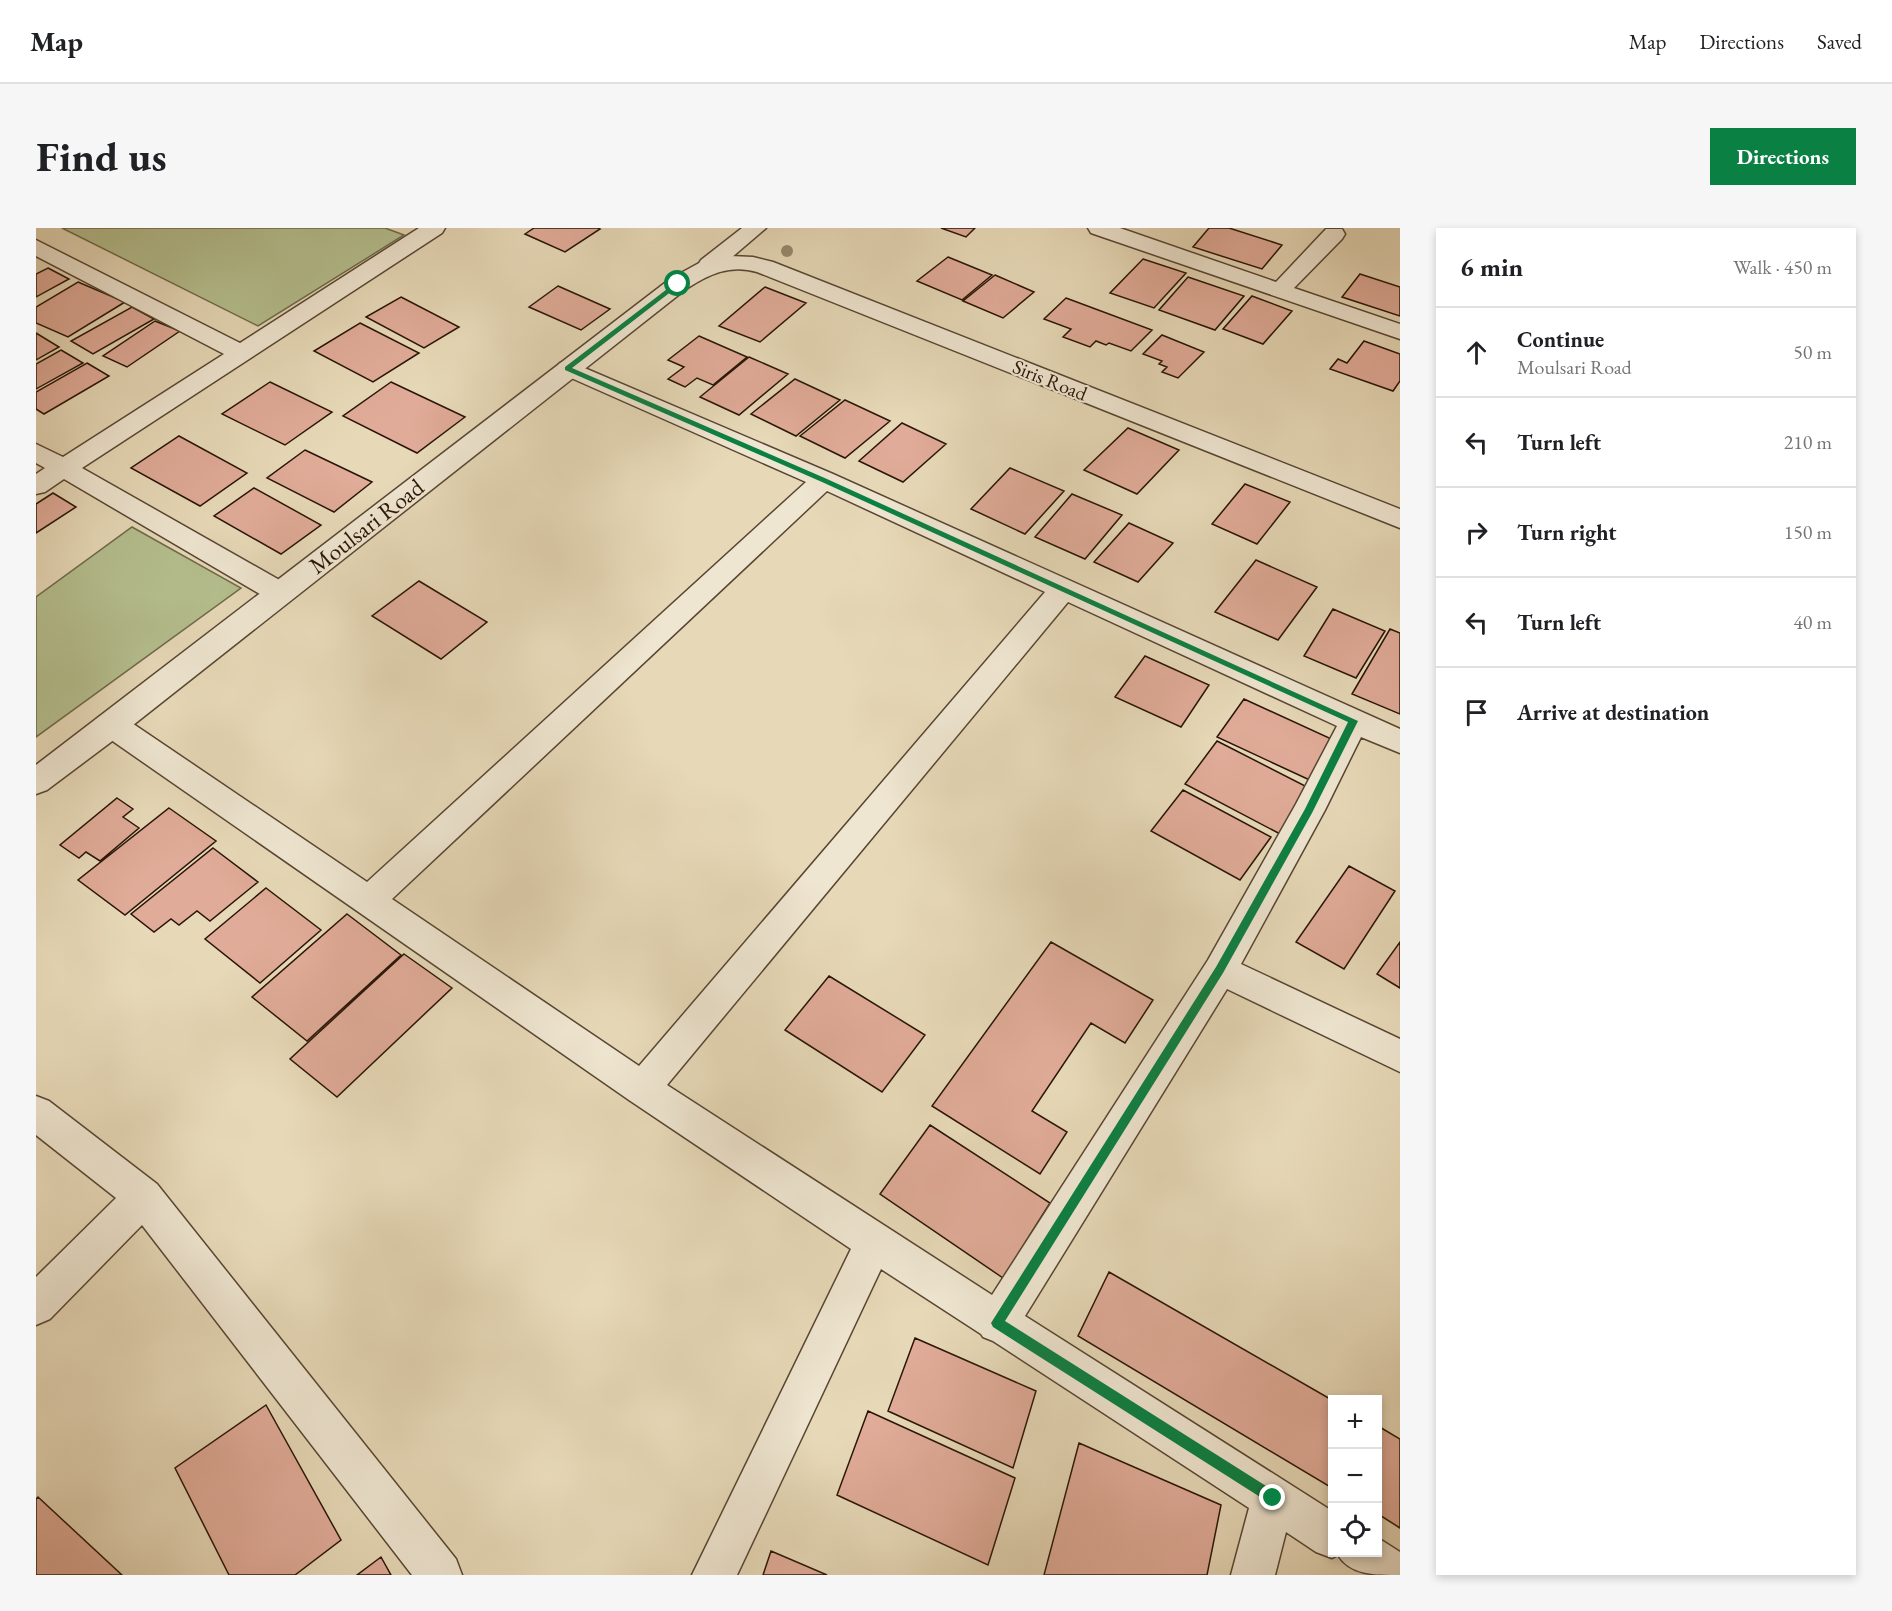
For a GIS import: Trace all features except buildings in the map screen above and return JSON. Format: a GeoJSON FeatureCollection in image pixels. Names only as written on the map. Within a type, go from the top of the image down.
{"type":"FeatureCollection","features":[{"type":"Feature","properties":{"kind":"street","name":"Moulsari Road"},"geometry":{"type":"LineString","coordinates":[[36,782],[567,368],[756,228]]}},
{"type":"Feature","properties":{"kind":"street"},"geometry":{"type":"LineString","coordinates":[[1099,228],[1400,332]]}},
{"type":"Feature","properties":{"kind":"street"},"geometry":{"type":"LineString","coordinates":[[36,486],[242,354],[423,230]]}},
{"type":"Feature","properties":{"kind":"street"},"geometry":{"type":"LineString","coordinates":[[1281,289],[1334,234]]}},
{"type":"Feature","properties":{"kind":"street"},"geometry":{"type":"LineString","coordinates":[[36,247],[242,354]]}},
{"type":"Feature","properties":{"kind":"street","name":"Siris Road"},"geometry":{"type":"LineString","coordinates":[[703,268],[734,260],[765,267],[1400,519]]}},
{"type":"Feature","properties":{"kind":"street"},"geometry":{"type":"LineString","coordinates":[[567,368],[824,480],[1400,742]]}},
{"type":"Feature","properties":{"kind":"street"},"geometry":{"type":"LineString","coordinates":[[36,452],[280,593]]}},
{"type":"Feature","properties":{"kind":"street"},"geometry":{"type":"LineString","coordinates":[[369,900],[824,480]]}},
{"type":"Feature","properties":{"kind":"street"},"geometry":{"type":"LineString","coordinates":[[642,1088],[1063,589]]}},
{"type":"Feature","properties":{"kind":"street"},"geometry":{"type":"LineString","coordinates":[[997,1323],[1220,970],[1309,810],[1354,721]]}},
{"type":"Feature","properties":{"kind":"street"},"geometry":{"type":"LineString","coordinates":[[112,725],[642,1088],[997,1323],[1328,1533]]}},
{"type":"Feature","properties":{"kind":"street"},"geometry":{"type":"LineString","coordinates":[[1220,970],[1400,1056]]}},
{"type":"Feature","properties":{"kind":"street"},"geometry":{"type":"LineString","coordinates":[[36,1113],[144,1197],[440,1575]]}},
{"type":"Feature","properties":{"kind":"street"},"geometry":{"type":"LineString","coordinates":[[36,1305],[144,1197]]}},
{"type":"Feature","properties":{"kind":"street"},"geometry":{"type":"LineString","coordinates":[[714,1575],[874,1242]]}},
{"type":"Feature","properties":{"kind":"street"},"geometry":{"type":"LineString","coordinates":[[1253,1575],[1273,1498]]}},
{"type":"Feature","properties":{"kind":"street"},"geometry":{"type":"LineString","coordinates":[[1367,1557],[1395,1575]]}},
{"type":"Feature","properties":{"kind":"green space"},"geometry":{"type":"Polygon","coordinates":[[[62,228],[385,228],[404,235],[258,326],[62,228]]]}},
{"type":"Feature","properties":{"kind":"green space"},"geometry":{"type":"Polygon","coordinates":[[[132,527],[241,588],[36,737],[36,597],[132,527]]]}},
{"type":"Feature","properties":{"kind":"route"},"geometry":{"type":"LineString","coordinates":[[678,284],[567,368],[824,480],[1354,721],[1309,810],[1220,970],[997,1323],[1273,1498]]}}]}
